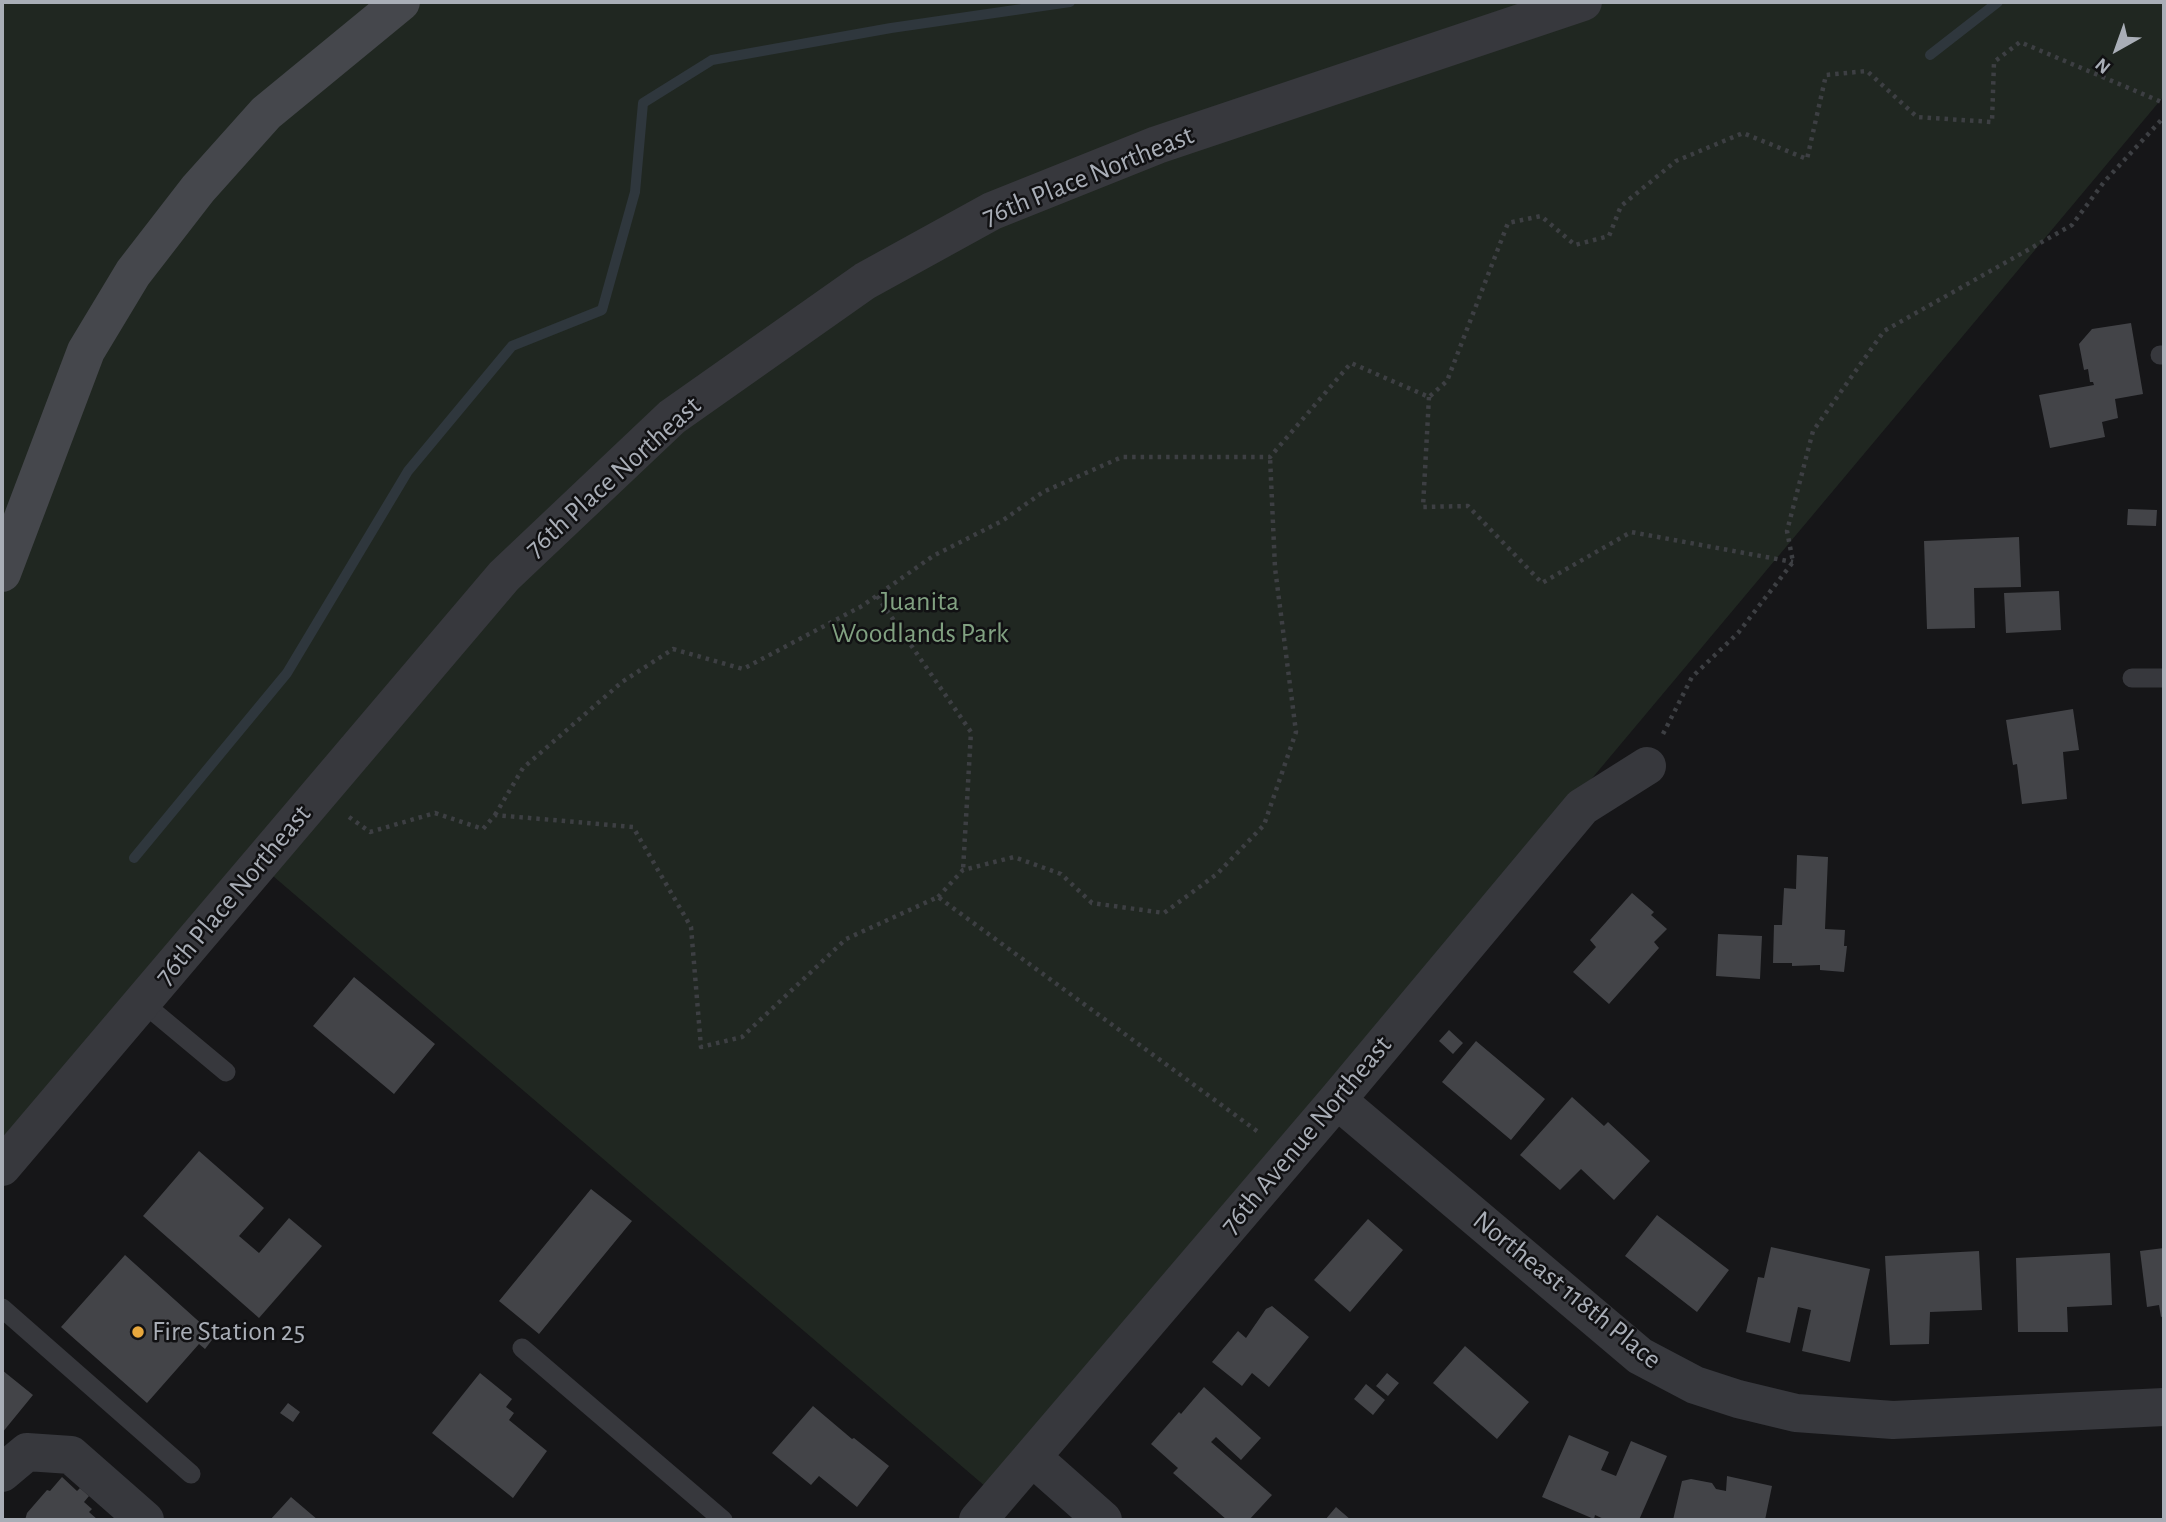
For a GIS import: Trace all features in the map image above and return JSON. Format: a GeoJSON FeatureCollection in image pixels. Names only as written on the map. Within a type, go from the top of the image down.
{"type":"FeatureCollection","features":[{"type":"Feature","properties":{"kind":"main road"},"geometry":{"type":"LineString","coordinates":[[2,573],[86,351],[133,273],[198,189],[266,113],[401,2]]}},
{"type":"Feature","properties":{"kind":"street","name":"76th Place Northeast"},"geometry":{"type":"LineString","coordinates":[[2,1167],[504,576],[672,417],[865,281],[992,211],[1157,145],[1583,2]]}},
{"type":"Feature","properties":{"kind":"street","name":"76th Avenue Northeast"},"geometry":{"type":"LineString","coordinates":[[978,1520],[1337,1100],[1582,807],[1647,766]]}},
{"type":"Feature","properties":{"kind":"street","name":"Northeast 118th Place"},"geometry":{"type":"LineString","coordinates":[[1337,1100],[1640,1356],[1695,1385],[1796,1413],[1893,1420],[2164,1407]]}},
{"type":"Feature","properties":{"kind":"street"},"geometry":{"type":"LineString","coordinates":[[15,1462],[71,1455],[145,1520]]}},
{"type":"Feature","properties":{"kind":"street"},"geometry":{"type":"LineString","coordinates":[[1032,1458],[1103,1520]]}},
{"type":"Feature","properties":{"kind":"lane"},"geometry":{"type":"LineString","coordinates":[[2132,678],[2164,678]]}},
{"type":"Feature","properties":{"kind":"lane"},"geometry":{"type":"LineString","coordinates":[[142,1002],[226,1072]]}},
{"type":"Feature","properties":{"kind":"lane"},"geometry":{"type":"LineString","coordinates":[[2,1308],[191,1474]]}},
{"type":"Feature","properties":{"kind":"lane"},"geometry":{"type":"LineString","coordinates":[[522,1348],[723,1520]]}},
{"type":"Feature","properties":{"kind":"path"},"geometry":{"type":"LineString","coordinates":[[1793,562],[1631,532],[1542,583],[1468,506],[1423,507],[1429,397],[1447,381],[1508,223],[1541,216],[1575,245],[1609,236],[1621,206],[1676,162],[1743,133],[1807,159],[1826,75],[1867,71],[1917,117],[1992,122],[1994,62],[2020,42],[2164,103]]}},
{"type":"Feature","properties":{"kind":"path"},"geometry":{"type":"LineString","coordinates":[[1647,766],[1692,677],[1738,633],[1793,562],[1787,531],[1813,431],[1884,331],[2072,225],[2104,182],[2164,117]]}},
{"type":"Feature","properties":{"kind":"path"},"geometry":{"type":"LineString","coordinates":[[495,816],[633,827],[691,927],[701,1047],[742,1037],[846,939],[938,897],[963,870],[1014,857],[1061,874],[1092,903],[1164,913],[1217,874],[1264,825],[1296,732],[1275,569],[1270,457],[1351,363],[1429,397]]}},
{"type":"Feature","properties":{"kind":"path"},"geometry":{"type":"LineString","coordinates":[[318,794],[370,832],[436,813],[483,830],[495,816],[523,768],[622,682],[673,649],[743,669],[862,606],[933,555],[1002,521],[1042,492],[1122,457],[1270,457]]}},
{"type":"Feature","properties":{"kind":"path"},"geometry":{"type":"LineString","coordinates":[[877,596],[971,732],[963,870]]}},
{"type":"Feature","properties":{"kind":"path"},"geometry":{"type":"LineString","coordinates":[[938,897],[1290,1154]]}},
{"type":"Feature","properties":{"kind":"green space","name":"Juanita Woodlands Park"},"geometry":{"type":"Polygon","coordinates":[[[2,2],[2164,2],[2164,96],[993,1493],[259,864],[2,1167],[2,2]]]}},
{"type":"Feature","properties":{"kind":"building"},"geometry":{"type":"Polygon","coordinates":[[[2131,323],[2143,394],[2115,399],[2118,418],[2102,422],[2105,437],[2050,448],[2039,395],[2094,385],[2090,382],[2088,369],[2084,370],[2079,344],[2092,329],[2131,323]]]}},
{"type":"Feature","properties":{"kind":"building"},"geometry":{"type":"Polygon","coordinates":[[[2128,509],[2157,510],[2156,526],[2127,525],[2128,509]]]}},
{"type":"Feature","properties":{"kind":"building"},"geometry":{"type":"Polygon","coordinates":[[[2019,537],[2021,587],[1974,588],[1975,628],[1927,629],[1924,541],[2019,537]]]}},
{"type":"Feature","properties":{"kind":"building"},"geometry":{"type":"Polygon","coordinates":[[[2059,591],[2061,630],[2006,633],[2004,593],[2059,591]]]}},
{"type":"Feature","properties":{"kind":"building"},"geometry":{"type":"Polygon","coordinates":[[[2073,709],[2079,750],[2063,752],[2067,799],[2022,804],[2017,764],[2013,765],[2006,720],[2073,709]]]}},
{"type":"Feature","properties":{"kind":"building"},"geometry":{"type":"Polygon","coordinates":[[[1797,855],[1828,857],[1825,929],[1845,930],[1844,946],[1847,946],[1844,972],[1820,970],[1820,965],[1792,966],[1792,963],[1773,963],[1774,925],[1782,925],[1784,888],[1796,889],[1797,855]]]}},
{"type":"Feature","properties":{"kind":"building"},"geometry":{"type":"Polygon","coordinates":[[[1632,893],[1654,912],[1651,915],[1667,929],[1654,942],[1659,948],[1609,1004],[1573,972],[1596,947],[1590,940],[1632,893]]]}},
{"type":"Feature","properties":{"kind":"building"},"geometry":{"type":"Polygon","coordinates":[[[1718,934],[1762,936],[1760,979],[1716,976],[1718,934]]]}},
{"type":"Feature","properties":{"kind":"building"},"geometry":{"type":"Polygon","coordinates":[[[354,977],[435,1044],[394,1094],[313,1026],[354,977]]]}},
{"type":"Feature","properties":{"kind":"building"},"geometry":{"type":"Polygon","coordinates":[[[1449,1030],[1463,1043],[1453,1054],[1439,1041],[1449,1030]]]}},
{"type":"Feature","properties":{"kind":"building"},"geometry":{"type":"Polygon","coordinates":[[[1476,1041],[1545,1099],[1511,1140],[1442,1082],[1476,1041]]]}},
{"type":"Feature","properties":{"kind":"building"},"geometry":{"type":"Polygon","coordinates":[[[1572,1097],[1604,1126],[1608,1122],[1650,1161],[1614,1200],[1581,1169],[1560,1190],[1520,1155],[1572,1097]]]}},
{"type":"Feature","properties":{"kind":"building"},"geometry":{"type":"Polygon","coordinates":[[[199,1151],[264,1208],[239,1236],[259,1253],[289,1218],[322,1246],[259,1318],[143,1216],[199,1151]]]}},
{"type":"Feature","properties":{"kind":"building"},"geometry":{"type":"Polygon","coordinates":[[[591,1189],[632,1221],[539,1334],[499,1301],[591,1189]]]}},
{"type":"Feature","properties":{"kind":"building"},"geometry":{"type":"Polygon","coordinates":[[[1657,1215],[1729,1270],[1697,1312],[1625,1256],[1657,1215]]]}},
{"type":"Feature","properties":{"kind":"building"},"geometry":{"type":"Polygon","coordinates":[[[1368,1219],[1403,1250],[1350,1312],[1314,1280],[1368,1219]]]}},
{"type":"Feature","properties":{"kind":"building"},"geometry":{"type":"Polygon","coordinates":[[[1771,1247],[1870,1269],[1850,1362],[1802,1351],[1811,1310],[1798,1307],[1790,1343],[1746,1332],[1758,1277],[1764,1278],[1771,1247]]]}},
{"type":"Feature","properties":{"kind":"building"},"geometry":{"type":"Polygon","coordinates":[[[2164,1248],[2164,1316],[2161,1317],[2159,1305],[2147,1307],[2140,1251],[2164,1248]]]}},
{"type":"Feature","properties":{"kind":"building"},"geometry":{"type":"Polygon","coordinates":[[[1979,1251],[1982,1310],[1930,1312],[1929,1344],[1890,1345],[1885,1256],[1979,1251]]]}},
{"type":"Feature","properties":{"kind":"building"},"geometry":{"type":"Polygon","coordinates":[[[2110,1253],[2112,1305],[2067,1307],[2068,1332],[2018,1332],[2016,1258],[2110,1253]]]}},
{"type":"Feature","properties":{"kind":"building","name":"Fire Station 25"},"geometry":{"type":"Polygon","coordinates":[[[125,1255],[215,1336],[205,1349],[199,1344],[147,1403],[61,1327],[125,1255]]]}},
{"type":"Feature","properties":{"kind":"building"},"geometry":{"type":"Polygon","coordinates":[[[1272,1306],[1309,1337],[1269,1387],[1252,1373],[1242,1386],[1212,1362],[1238,1331],[1246,1338],[1266,1309],[1272,1306]]]}},
{"type":"Feature","properties":{"kind":"building"},"geometry":{"type":"Polygon","coordinates":[[[1465,1346],[1529,1402],[1497,1439],[1433,1383],[1465,1346]]]}},
{"type":"Feature","properties":{"kind":"building"},"geometry":{"type":"Polygon","coordinates":[[[2,1370],[33,1395],[2,1433],[2,1370]]]}},
{"type":"Feature","properties":{"kind":"building"},"geometry":{"type":"Polygon","coordinates":[[[480,1373],[512,1399],[506,1407],[514,1413],[509,1420],[547,1451],[513,1498],[432,1433],[480,1373]]]}},
{"type":"Feature","properties":{"kind":"building"},"geometry":{"type":"Polygon","coordinates":[[[1387,1373],[1399,1383],[1388,1396],[1376,1386],[1387,1373]]]}},
{"type":"Feature","properties":{"kind":"building"},"geometry":{"type":"Polygon","coordinates":[[[1366,1384],[1385,1400],[1373,1415],[1354,1399],[1366,1384]]]}},
{"type":"Feature","properties":{"kind":"building"},"geometry":{"type":"Polygon","coordinates":[[[1204,1387],[1261,1438],[1241,1460],[1216,1437],[1211,1442],[1272,1495],[1249,1520],[1227,1520],[1173,1473],[1178,1468],[1151,1444],[1204,1387]]]}},
{"type":"Feature","properties":{"kind":"building"},"geometry":{"type":"Polygon","coordinates":[[[288,1403],[300,1412],[293,1422],[280,1413],[288,1403]]]}},
{"type":"Feature","properties":{"kind":"building"},"geometry":{"type":"Polygon","coordinates":[[[813,1406],[889,1466],[857,1507],[819,1476],[811,1485],[772,1453],[813,1406]]]}},
{"type":"Feature","properties":{"kind":"building"},"geometry":{"type":"Polygon","coordinates":[[[1569,1435],[1609,1452],[1601,1470],[1616,1476],[1631,1441],[1667,1456],[1639,1520],[1606,1520],[1595,1515],[1594,1519],[1542,1497],[1569,1435]]]}},
{"type":"Feature","properties":{"kind":"building"},"geometry":{"type":"Polygon","coordinates":[[[1727,1476],[1772,1486],[1765,1520],[1673,1520],[1682,1481],[1691,1479],[1712,1483],[1716,1489],[1726,1491],[1727,1476]]]}},
{"type":"Feature","properties":{"kind":"building"},"geometry":{"type":"Polygon","coordinates":[[[62,1477],[77,1491],[80,1488],[89,1496],[84,1502],[92,1509],[89,1512],[98,1520],[25,1520],[27,1513],[62,1477]]]}},
{"type":"Feature","properties":{"kind":"building"},"geometry":{"type":"Polygon","coordinates":[[[291,1497],[318,1520],[270,1520],[291,1497]]]}},
{"type":"Feature","properties":{"kind":"building"},"geometry":{"type":"Polygon","coordinates":[[[1336,1507],[1351,1520],[1325,1520],[1336,1507]]]}},
{"type":"Feature","properties":{"kind":"waterway"},"geometry":{"type":"LineString","coordinates":[[134,858],[287,673],[408,471],[512,346],[602,310],[635,192],[643,103],[712,60],[891,28],[1070,2]]}},
{"type":"Feature","properties":{"kind":"waterway"},"geometry":{"type":"LineString","coordinates":[[1930,55],[1998,2]]}},
{"type":"Feature","properties":{"kind":"place","name":"Fire Station 25"},"geometry":{"type":"Point","coordinates":[138,1332]}}]}
